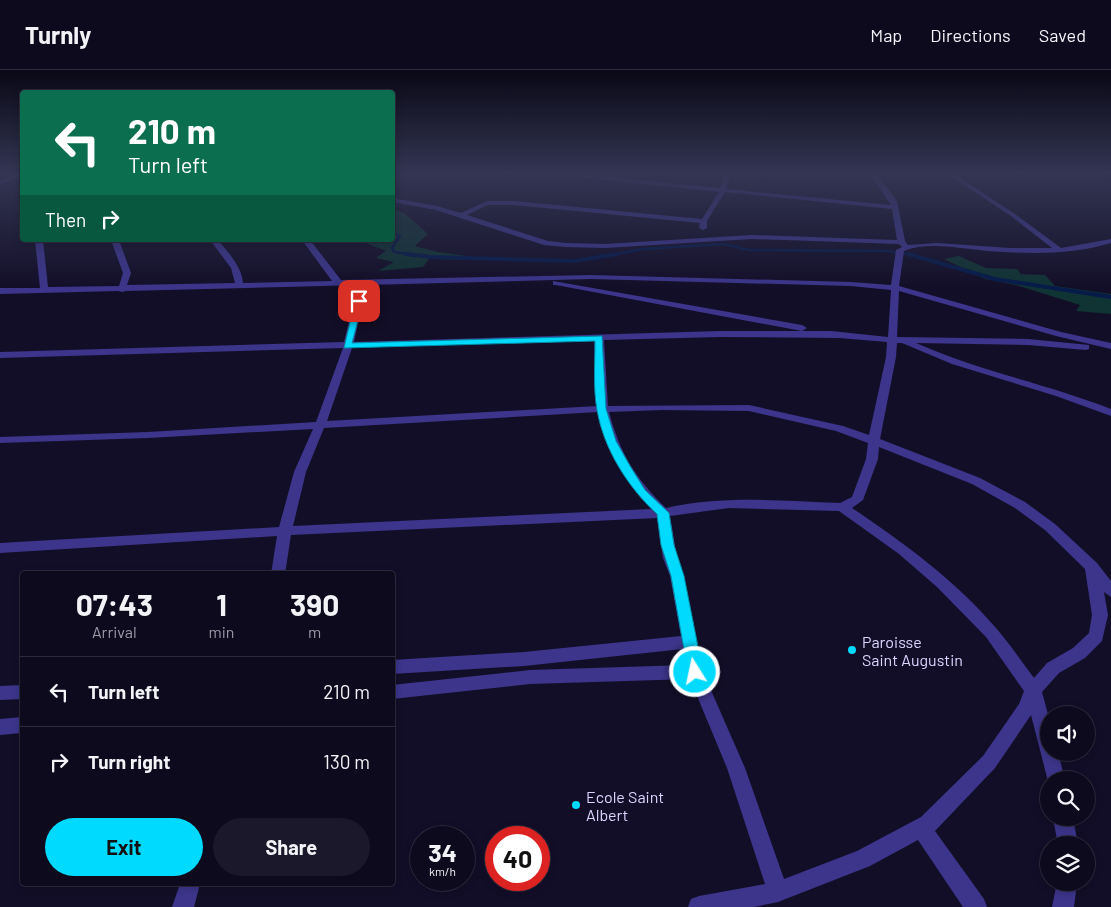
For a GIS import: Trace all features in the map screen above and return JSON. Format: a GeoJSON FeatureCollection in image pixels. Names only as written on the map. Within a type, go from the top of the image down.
{"type":"FeatureCollection","features":[{"type":"Feature","properties":{"kind":"street"},"geometry":{"type":"LineString","coordinates":[[446,211],[547,243],[561,245],[596,246],[703,239],[799,238],[901,248],[927,245],[1008,250],[1058,249],[1098,245],[1111,241]]}},
{"type":"Feature","properties":{"kind":"street"},"geometry":{"type":"LineString","coordinates":[[462,216],[472,211]]}},
{"type":"Feature","properties":{"kind":"street"},"geometry":{"type":"LineString","coordinates":[[605,211],[704,221]]}},
{"type":"Feature","properties":{"kind":"street"},"geometry":{"type":"LineString","coordinates":[[703,239],[704,221],[710,211]]}},
{"type":"Feature","properties":{"kind":"street"},"geometry":{"type":"LineString","coordinates":[[0,548],[284,531],[663,513],[681,508],[736,505],[842,507],[857,500],[872,460],[891,357],[897,340],[896,288],[901,248],[896,211]]}},
{"type":"Feature","properties":{"kind":"street"},"geometry":{"type":"LineString","coordinates":[[1007,211],[1058,249]]}},
{"type":"Feature","properties":{"kind":"street"},"geometry":{"type":"LineString","coordinates":[[39,242],[44,290]]}},
{"type":"Feature","properties":{"kind":"street"},"geometry":{"type":"LineString","coordinates":[[116,242],[126,273],[122,290]]}},
{"type":"Feature","properties":{"kind":"street"},"geometry":{"type":"LineString","coordinates":[[215,242],[238,274],[239,285]]}},
{"type":"Feature","properties":{"kind":"street"},"geometry":{"type":"LineString","coordinates":[[308,242],[339,284]]}},
{"type":"Feature","properties":{"kind":"street"},"geometry":{"type":"LineString","coordinates":[[0,291],[122,290],[239,285],[362,284],[591,277],[748,280],[896,288],[1111,347]]}},
{"type":"Feature","properties":{"kind":"street"},"geometry":{"type":"LineString","coordinates":[[534,278],[838,335]]}},
{"type":"Feature","properties":{"kind":"street"},"geometry":{"type":"LineString","coordinates":[[278,571],[284,531],[304,459],[321,424],[347,346],[356,317],[362,284]]}},
{"type":"Feature","properties":{"kind":"street"},"geometry":{"type":"LineString","coordinates":[[0,355],[720,334],[838,335],[897,340],[1028,342],[1111,347]]}},
{"type":"Feature","properties":{"kind":"street"},"geometry":{"type":"LineString","coordinates":[[599,338],[602,409],[611,441],[641,493],[663,513],[668,549],[677,576],[695,672],[736,768],[778,892]]}},
{"type":"Feature","properties":{"kind":"street"},"geometry":{"type":"LineString","coordinates":[[897,340],[1060,394],[1111,413]]}},
{"type":"Feature","properties":{"kind":"street"},"geometry":{"type":"LineString","coordinates":[[0,440],[148,435],[602,409],[662,407],[748,408],[839,428],[976,481],[1020,505],[1050,527],[1092,567],[1111,591]]}},
{"type":"Feature","properties":{"kind":"street"},"geometry":{"type":"LineString","coordinates":[[842,507],[904,550],[942,582],[991,633],[1033,690],[1054,771]]}},
{"type":"Feature","properties":{"kind":"street"},"geometry":{"type":"LineString","coordinates":[[699,907],[778,892],[863,859],[928,824],[989,762],[1026,708],[1033,690],[1053,668],[1079,653],[1096,636],[1100,615],[1092,567]]}},
{"type":"Feature","properties":{"kind":"street"},"geometry":{"type":"LineString","coordinates":[[395,667],[524,659],[690,642]]}},
{"type":"Feature","properties":{"kind":"street"},"geometry":{"type":"LineString","coordinates":[[395,692],[530,677],[695,672]]}},
{"type":"Feature","properties":{"kind":"street"},"geometry":{"type":"LineString","coordinates":[[0,693],[20,692]]}},
{"type":"Feature","properties":{"kind":"street"},"geometry":{"type":"LineString","coordinates":[[0,727],[20,725]]}},
{"type":"Feature","properties":{"kind":"street"},"geometry":{"type":"LineString","coordinates":[[921,828],[976,907]]}},
{"type":"Feature","properties":{"kind":"street"},"geometry":{"type":"LineString","coordinates":[[183,907],[189,886]]}},
{"type":"Feature","properties":{"kind":"street"},"geometry":{"type":"LineString","coordinates":[[1063,907],[1066,891]]}},
{"type":"Feature","properties":{"kind":"green space"},"geometry":{"type":"Polygon","coordinates":[[[395,211],[399,211],[428,234],[415,246],[438,252],[467,256],[465,260],[429,259],[423,267],[378,271],[394,262],[376,258],[386,251],[363,242],[395,242],[395,211]]]}},
{"type":"Feature","properties":{"kind":"green space"},"geometry":{"type":"Polygon","coordinates":[[[959,256],[986,268],[1017,269],[1021,274],[1045,275],[1055,286],[1111,294],[1111,314],[1076,311],[1080,305],[1016,285],[985,279],[944,259],[959,256]]]}},
{"type":"Feature","properties":{"kind":"waterway"},"geometry":{"type":"LineString","coordinates":[[395,234],[400,236],[392,248],[394,252],[415,255]]}},
{"type":"Feature","properties":{"kind":"waterway"},"geometry":{"type":"LineString","coordinates":[[610,255],[643,249],[723,244],[749,250],[887,251],[909,254]]}},
{"type":"Feature","properties":{"kind":"waterway"},"geometry":{"type":"LineString","coordinates":[[406,254],[431,257],[575,261],[617,254]]}},
{"type":"Feature","properties":{"kind":"waterway"},"geometry":{"type":"LineString","coordinates":[[909,254],[914,255]]}},
{"type":"Feature","properties":{"kind":"waterway"},"geometry":{"type":"LineString","coordinates":[[909,254],[995,279],[1111,297]]}},
{"type":"Feature","properties":{"kind":"place","name":"Paroisse Saint Augustin"},"geometry":{"type":"Point","coordinates":[852,650]}},
{"type":"Feature","properties":{"kind":"place","name":"Ecole Saint Albert"},"geometry":{"type":"Point","coordinates":[576,805]}},
{"type":"Feature","properties":{"kind":"route"},"geometry":{"type":"LineString","coordinates":[[359,301],[347,346],[599,338],[602,409],[611,441],[641,493],[663,513],[667,545],[677,576],[695,672]]}}]}
